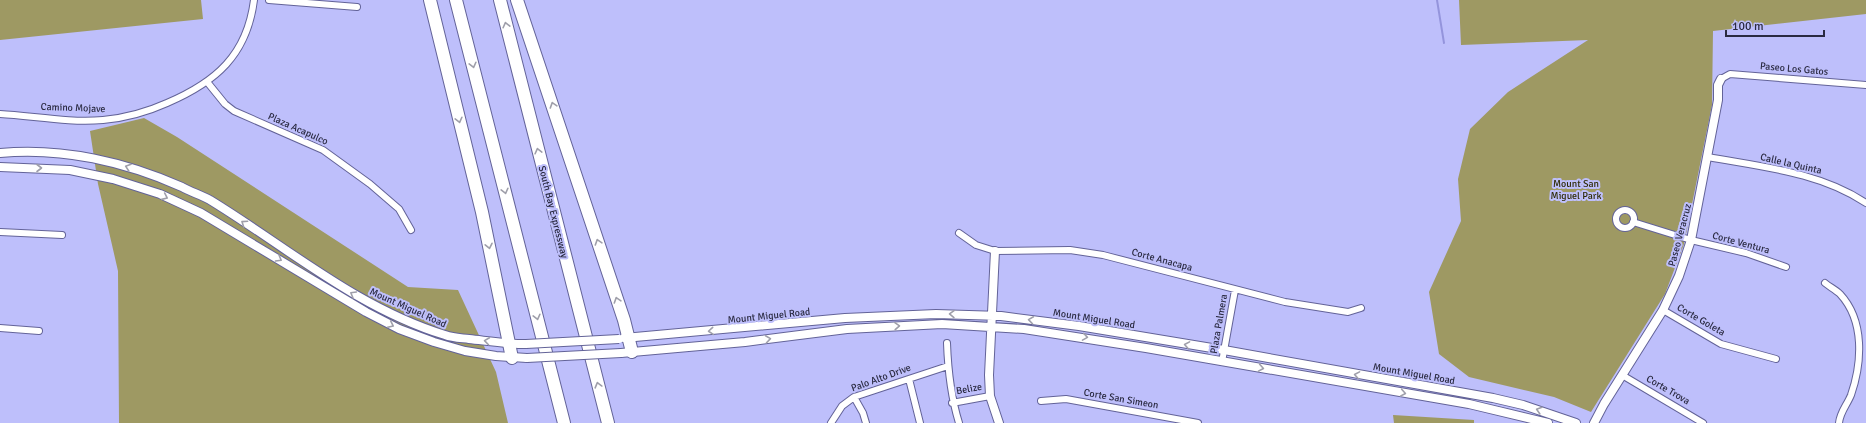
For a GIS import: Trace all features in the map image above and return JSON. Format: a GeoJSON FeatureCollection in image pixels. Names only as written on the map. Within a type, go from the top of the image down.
{"type":"FeatureCollection","features":[{"type":"Feature","properties":{"kind":"highway"},"geometry":{"type":"LineString","coordinates":[[430,0],[482,212],[512,358]]}},
{"type":"Feature","properties":{"kind":"highway"},"geometry":{"type":"LineString","coordinates":[[456,0],[564,423]]}},
{"type":"Feature","properties":{"kind":"highway","name":"South Bay Expressway"},"geometry":{"type":"LineString","coordinates":[[500,0],[608,423]]}},
{"type":"Feature","properties":{"kind":"highway"},"geometry":{"type":"LineString","coordinates":[[517,0],[624,338],[626,353]]}},
{"type":"Feature","properties":{"kind":"street","name":"Camino Mojave"},"geometry":{"type":"LineString","coordinates":[[0,114],[70,119],[114,119],[142,113],[161,106],[208,83],[226,65],[241,44],[248,26],[254,0]]}},
{"type":"Feature","properties":{"kind":"street"},"geometry":{"type":"LineString","coordinates":[[269,0],[357,7]]}},
{"type":"Feature","properties":{"kind":"street","name":"Paseo Los Gatos"},"geometry":{"type":"LineString","coordinates":[[1721,79],[1730,74],[1866,85]]}},
{"type":"Feature","properties":{"kind":"street","name":"Paseo Veracruz"},"geometry":{"type":"LineString","coordinates":[[1594,423],[1663,310],[1679,276],[1691,240],[1718,100],[1718,85],[1721,79]]}},
{"type":"Feature","properties":{"kind":"street","name":"Plaza Acapulco"},"geometry":{"type":"LineString","coordinates":[[208,83],[225,104],[234,111],[323,150],[370,184],[399,209],[411,230]]}},
{"type":"Feature","properties":{"kind":"street","name":"Mount Miguel Road"},"geometry":{"type":"LineString","coordinates":[[0,153],[74,155],[119,164],[169,181],[209,199],[353,294],[395,315],[446,336],[510,344],[526,344],[624,338],[853,318],[936,314],[991,316],[1080,326],[1493,398],[1523,405],[1576,423]]}},
{"type":"Feature","properties":{"kind":"street","name":"Calle la Quinta"},"geometry":{"type":"LineString","coordinates":[[1708,157],[1811,177],[1840,188],[1866,203]]}},
{"type":"Feature","properties":{"kind":"street","name":"Mount Miguel Road"},"geometry":{"type":"LineString","coordinates":[[0,167],[70,170],[113,179],[160,194],[201,213],[382,321],[416,336],[480,354],[512,358],[528,358],[626,353],[745,342],[847,329],[942,324],[1024,329],[1079,336],[1469,404],[1548,423]]}},
{"type":"Feature","properties":{"kind":"street","name":"Corte Ventura"},"geometry":{"type":"LineString","coordinates":[[1633,222],[1691,240],[1746,253],[1786,267]]}},
{"type":"Feature","properties":{"kind":"street"},"geometry":{"type":"LineString","coordinates":[[0,232],[62,235]]}},
{"type":"Feature","properties":{"kind":"street","name":"Corte Anacapa"},"geometry":{"type":"LineString","coordinates":[[958,233],[976,245],[995,251],[1070,250],[1103,256],[1285,302],[1348,312],[1361,308]]}},
{"type":"Feature","properties":{"kind":"street"},"geometry":{"type":"LineString","coordinates":[[995,251],[990,327],[990,396],[999,423]]}},
{"type":"Feature","properties":{"kind":"street"},"geometry":{"type":"LineString","coordinates":[[1826,283],[1840,294],[1851,310],[1859,338],[1859,361],[1851,395],[1840,413],[1839,423]]}},
{"type":"Feature","properties":{"kind":"street","name":"Plaza Palmera"},"geometry":{"type":"LineString","coordinates":[[1222,362],[1235,290]]}},
{"type":"Feature","properties":{"kind":"street","name":"Corte Goleta"},"geometry":{"type":"LineString","coordinates":[[1663,310],[1721,344],[1776,359]]}},
{"type":"Feature","properties":{"kind":"street"},"geometry":{"type":"LineString","coordinates":[[0,328],[39,331]]}},
{"type":"Feature","properties":{"kind":"street"},"geometry":{"type":"LineString","coordinates":[[948,343],[948,366],[952,402],[959,423]]}},
{"type":"Feature","properties":{"kind":"street","name":"Palo Alto Drive"},"geometry":{"type":"LineString","coordinates":[[831,423],[842,406],[854,397],[948,366]]}},
{"type":"Feature","properties":{"kind":"street","name":"Corte Trova"},"geometry":{"type":"LineString","coordinates":[[1622,375],[1703,423]]}},
{"type":"Feature","properties":{"kind":"street"},"geometry":{"type":"LineString","coordinates":[[908,379],[920,423]]}},
{"type":"Feature","properties":{"kind":"street","name":"Belize"},"geometry":{"type":"LineString","coordinates":[[952,402],[990,396]]}},
{"type":"Feature","properties":{"kind":"street"},"geometry":{"type":"LineString","coordinates":[[854,397],[863,413],[866,423]]}},
{"type":"Feature","properties":{"kind":"street","name":"Corte San Simeon"},"geometry":{"type":"LineString","coordinates":[[1040,401],[1066,399],[1162,420],[1198,423]]}},
{"type":"Feature","properties":{"kind":"green space"},"geometry":{"type":"Polygon","coordinates":[[[0,0],[201,0],[203,19],[0,40],[0,0]]]}},
{"type":"Feature","properties":{"kind":"green space","name":"Mount San Miguel Park"},"geometry":{"type":"Polygon","coordinates":[[[1459,0],[1866,0],[1866,14],[1713,31],[1712,105],[1684,244],[1665,294],[1591,412],[1554,397],[1469,377],[1439,354],[1429,292],[1461,221],[1458,179],[1470,129],[1508,92],[1588,40],[1461,45],[1459,0]]]}},
{"type":"Feature","properties":{"kind":"green space"},"geometry":{"type":"Polygon","coordinates":[[[144,118],[177,137],[408,287],[458,290],[496,372],[508,423],[119,423],[118,271],[98,184],[90,131],[144,118]]]}},
{"type":"Feature","properties":{"kind":"green space"},"geometry":{"type":"Polygon","coordinates":[[[1393,415],[1474,420],[1474,423],[1394,423],[1393,415]]]}},
{"type":"Feature","properties":{"kind":"waterway"},"geometry":{"type":"LineString","coordinates":[[1437,0],[1444,43]]}}]}
